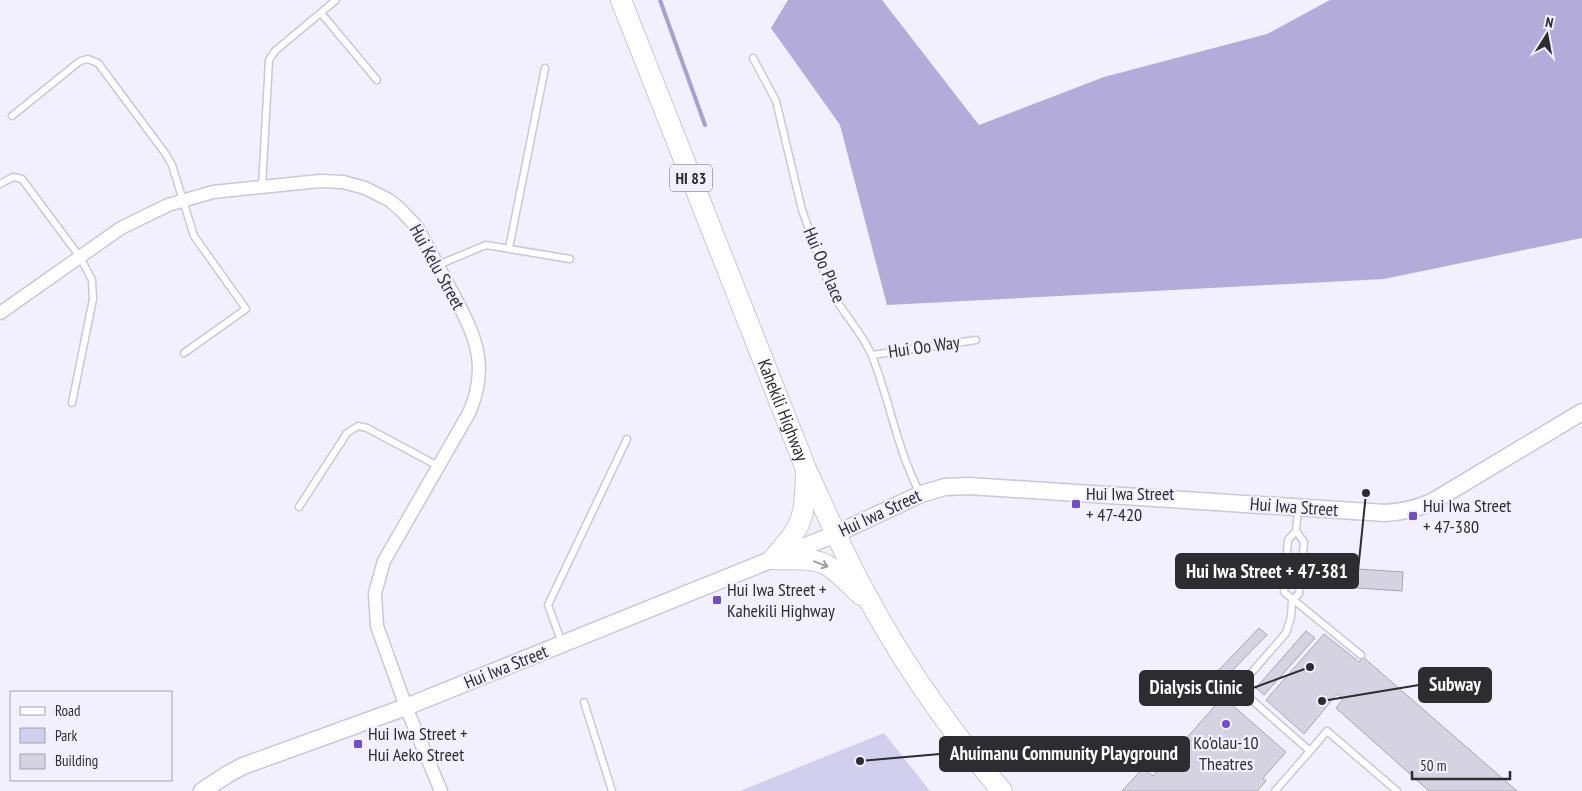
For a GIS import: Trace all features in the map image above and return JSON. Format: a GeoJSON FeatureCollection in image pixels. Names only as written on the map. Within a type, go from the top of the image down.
{"type":"FeatureCollection","features":[{"type":"Feature","properties":{"kind":"main road","name":"Kahekili Highway"},"geometry":{"type":"LineString","coordinates":[[621,0],[806,469],[836,534],[873,607],[905,661],[957,736],[1002,791]]}},
{"type":"Feature","properties":{"kind":"main road"},"geometry":{"type":"LineString","coordinates":[[773,559],[798,527],[802,515],[806,469]]}},
{"type":"Feature","properties":{"kind":"main road"},"geometry":{"type":"LineString","coordinates":[[773,559],[812,561],[824,564],[834,570],[873,607]]}},
{"type":"Feature","properties":{"kind":"street","name":"Hui Kelu Street"},"geometry":{"type":"LineString","coordinates":[[0,313],[136,219],[183,200],[214,192],[332,181],[354,185],[377,193],[399,208],[417,227],[469,323],[480,363],[478,389],[474,401],[384,561],[375,593],[376,626],[406,707],[441,791]]}},
{"type":"Feature","properties":{"kind":"street","name":"Hui Iwa Street"},"geometry":{"type":"LineString","coordinates":[[202,791],[243,766],[406,707],[836,534],[921,494],[945,487],[969,486],[1384,513],[1397,512],[1432,502],[1582,412]]}},
{"type":"Feature","properties":{"kind":"lane"},"geometry":{"type":"LineString","coordinates":[[262,187],[269,60],[275,52],[336,0]]}},
{"type":"Feature","properties":{"kind":"lane"},"geometry":{"type":"LineString","coordinates":[[321,13],[377,80]]}},
{"type":"Feature","properties":{"kind":"lane","name":"Hui Oo Place"},"geometry":{"type":"LineString","coordinates":[[754,58],[776,101],[802,210],[832,291],[837,303],[860,334],[872,355],[909,470],[921,494]]}},
{"type":"Feature","properties":{"kind":"lane"},"geometry":{"type":"LineString","coordinates":[[12,116],[80,61],[88,59],[95,61],[169,159],[194,236],[246,310],[184,353]]}},
{"type":"Feature","properties":{"kind":"lane"},"geometry":{"type":"LineString","coordinates":[[509,248],[544,68]]}},
{"type":"Feature","properties":{"kind":"lane"},"geometry":{"type":"LineString","coordinates":[[0,184],[13,176],[22,179],[80,257],[90,275],[94,292],[72,403]]}},
{"type":"Feature","properties":{"kind":"lane"},"geometry":{"type":"LineString","coordinates":[[438,265],[482,246],[490,245],[570,259]]}},
{"type":"Feature","properties":{"kind":"lane","name":"Hui Oo Way"},"geometry":{"type":"LineString","coordinates":[[872,355],[976,340]]}},
{"type":"Feature","properties":{"kind":"lane"},"geometry":{"type":"LineString","coordinates":[[299,507],[347,433],[354,428],[367,428],[438,466]]}},
{"type":"Feature","properties":{"kind":"lane"},"geometry":{"type":"LineString","coordinates":[[562,644],[548,605],[627,439]]}},
{"type":"Feature","properties":{"kind":"lane"},"geometry":{"type":"LineString","coordinates":[[1298,507],[1296,531],[1288,540],[1284,592],[1361,655]]}},
{"type":"Feature","properties":{"kind":"lane"},"geometry":{"type":"LineString","coordinates":[[1296,531],[1304,542],[1299,594],[1292,600],[1291,617],[1286,633],[1245,680],[1243,689],[1245,694],[1310,751]]}},
{"type":"Feature","properties":{"kind":"lane"},"geometry":{"type":"LineString","coordinates":[[584,702],[612,791]]}},
{"type":"Feature","properties":{"kind":"lane"},"geometry":{"type":"LineString","coordinates":[[1275,791],[1327,731],[1397,791]]}},
{"type":"Feature","properties":{"kind":"green space"},"geometry":{"type":"Polygon","coordinates":[[[884,733],[930,791],[742,791],[742,790],[884,733]]]}},
{"type":"Feature","properties":{"kind":"shaded area"},"geometry":{"type":"Polygon","coordinates":[[[788,0],[882,0],[979,125],[1104,77],[1267,34],[1330,0],[1582,0],[1582,238],[1384,279],[887,305],[840,125],[771,28],[788,0]]]}},
{"type":"Feature","properties":{"kind":"building"},"geometry":{"type":"Polygon","coordinates":[[[1344,568],[1403,572],[1402,591],[1342,587],[1344,568]]]}},
{"type":"Feature","properties":{"kind":"building"},"geometry":{"type":"Polygon","coordinates":[[[1259,628],[1267,635],[1221,682],[1214,675],[1259,628]]]}},
{"type":"Feature","properties":{"kind":"building"},"geometry":{"type":"Polygon","coordinates":[[[1306,631],[1315,638],[1264,695],[1256,688],[1306,631]]]}},
{"type":"Feature","properties":{"kind":"building"},"geometry":{"type":"Polygon","coordinates":[[[1324,634],[1359,662],[1363,657],[1517,791],[1429,791],[1336,708],[1343,699],[1337,694],[1304,734],[1266,700],[1324,634]]]}},
{"type":"Feature","properties":{"kind":"building","name":"Ko'olau-10 Theatres"},"geometry":{"type":"Polygon","coordinates":[[[1223,697],[1286,752],[1263,778],[1266,781],[1257,791],[1122,791],[1143,768],[1153,776],[1223,697]]]}},
{"type":"Feature","properties":{"kind":"waterway"},"geometry":{"type":"LineString","coordinates":[[660,0],[705,125]]}},
{"type":"Feature","properties":{"kind":"place","name":"Hui Iwa Street + 47-381"},"geometry":{"type":"Point","coordinates":[1366,493]}},
{"type":"Feature","properties":{"kind":"place","name":"Hui Iwa Street + 47-420"},"geometry":{"type":"Point","coordinates":[1076,504]}},
{"type":"Feature","properties":{"kind":"place","name":"Hui Iwa Street + 47-380"},"geometry":{"type":"Point","coordinates":[1413,516]}},
{"type":"Feature","properties":{"kind":"place","name":"Hui Iwa Street + Kahekili Highway"},"geometry":{"type":"Point","coordinates":[717,600]}},
{"type":"Feature","properties":{"kind":"place","name":"Dialysis Clinic"},"geometry":{"type":"Point","coordinates":[1310,667]}},
{"type":"Feature","properties":{"kind":"place","name":"Subway"},"geometry":{"type":"Point","coordinates":[1322,701]}},
{"type":"Feature","properties":{"kind":"place","name":"Ko'olau-10 Theatres"},"geometry":{"type":"Point","coordinates":[1226,724]}},
{"type":"Feature","properties":{"kind":"place","name":"Hui Iwa Street + Hui Aeko Street"},"geometry":{"type":"Point","coordinates":[358,744]}},
{"type":"Feature","properties":{"kind":"place","name":"Ahuimanu Community Playground"},"geometry":{"type":"Point","coordinates":[860,761]}}]}
